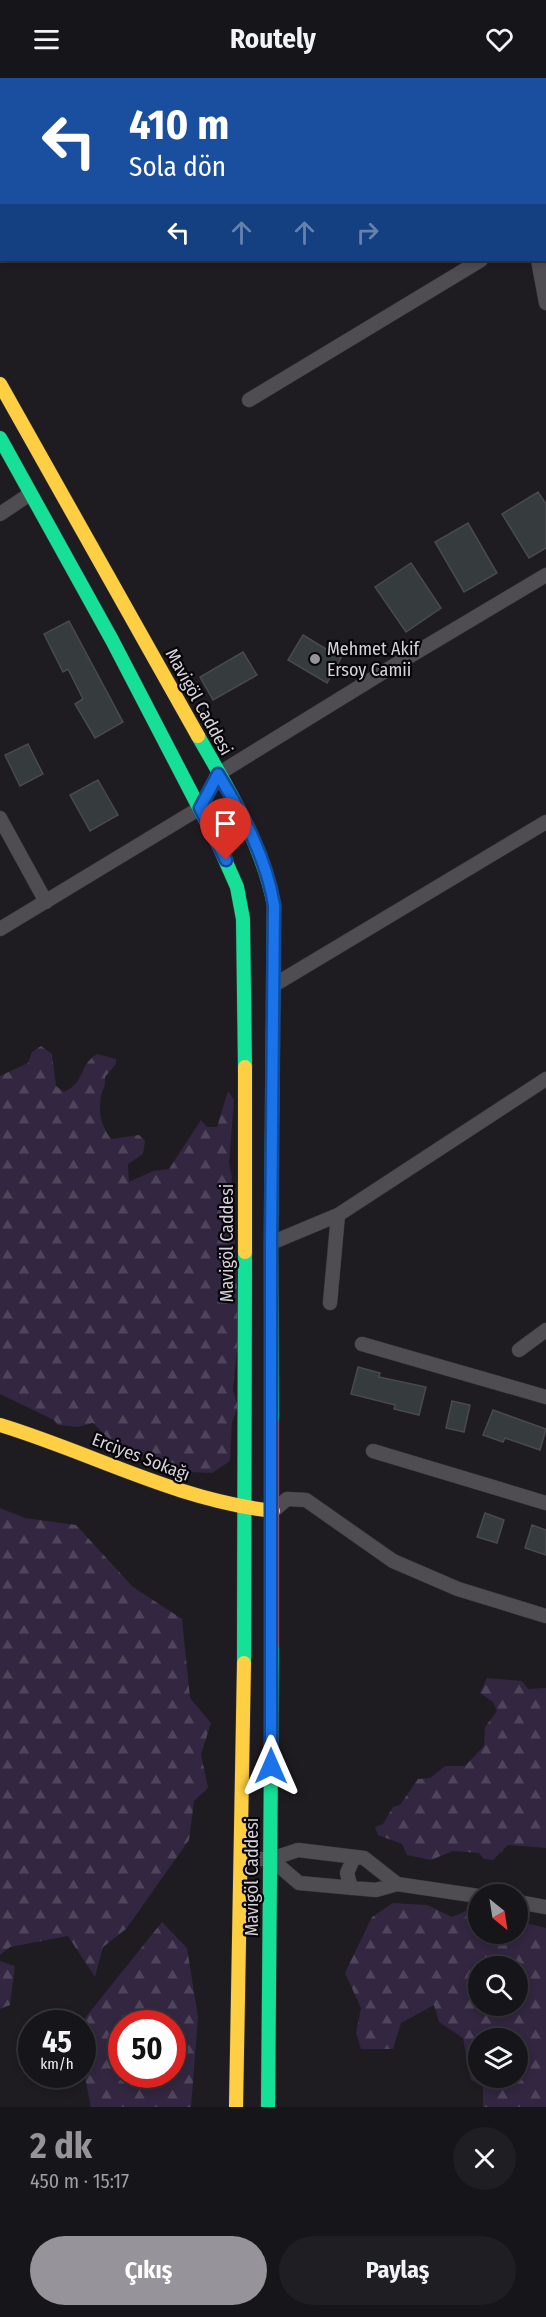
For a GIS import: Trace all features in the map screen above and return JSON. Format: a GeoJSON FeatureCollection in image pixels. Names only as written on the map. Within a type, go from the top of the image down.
{"type":"FeatureCollection","features":[{"type":"Feature","properties":{"kind":"main road","name":"Mavigöl Caddesi"},"geometry":{"type":"LineString","coordinates":[[0,384],[256,843],[270,881],[274,905],[271,1244],[273,1511],[268,2107]]}},
{"type":"Feature","properties":{"kind":"main road","name":"Mavigöl Caddesi"},"geometry":{"type":"LineString","coordinates":[[0,438],[112,639],[200,808],[233,874],[243,921],[245,1508],[236,2107]]}},
{"type":"Feature","properties":{"kind":"main road","name":"Erciyes Sokağı"},"geometry":{"type":"LineString","coordinates":[[0,1425],[78,1451],[193,1496],[245,1508],[273,1511]]}},
{"type":"Feature","properties":{"kind":"street"},"geometry":{"type":"LineString","coordinates":[[249,400],[480,261]]}},
{"type":"Feature","properties":{"kind":"street"},"geometry":{"type":"LineString","coordinates":[[538,261],[546,303]]}},
{"type":"Feature","properties":{"kind":"street"},"geometry":{"type":"LineString","coordinates":[[0,514],[30,494]]}},
{"type":"Feature","properties":{"kind":"street"},"geometry":{"type":"LineString","coordinates":[[0,929],[200,808],[218,774],[546,575]]}},
{"type":"Feature","properties":{"kind":"street"},"geometry":{"type":"LineString","coordinates":[[0,818],[46,902]]}},
{"type":"Feature","properties":{"kind":"street"},"geometry":{"type":"LineString","coordinates":[[274,985],[546,822]]}},
{"type":"Feature","properties":{"kind":"street"},"geometry":{"type":"LineString","coordinates":[[271,1244],[338,1215],[546,1079]]}},
{"type":"Feature","properties":{"kind":"street"},"geometry":{"type":"LineString","coordinates":[[330,1303],[338,1215]]}},
{"type":"Feature","properties":{"kind":"street"},"geometry":{"type":"LineString","coordinates":[[519,1350],[546,1330]]}},
{"type":"Feature","properties":{"kind":"street"},"geometry":{"type":"LineString","coordinates":[[362,1344],[546,1397]]}},
{"type":"Feature","properties":{"kind":"street"},"geometry":{"type":"LineString","coordinates":[[373,1451],[546,1503]]}},
{"type":"Feature","properties":{"kind":"street"},"geometry":{"type":"LineString","coordinates":[[273,1511],[287,1499],[306,1500],[393,1561],[458,1589],[546,1616]]}},
{"type":"Feature","properties":{"kind":"street"},"geometry":{"type":"LineString","coordinates":[[241,1859],[271,1859],[298,1850],[364,1858],[397,1884]]}},
{"type":"Feature","properties":{"kind":"street"},"geometry":{"type":"LineString","coordinates":[[351,1888],[347,1873],[354,1857]]}},
{"type":"Feature","properties":{"kind":"street"},"geometry":{"type":"LineString","coordinates":[[271,1859],[300,1883],[376,1890],[397,1884],[468,1895]]}},
{"type":"Feature","properties":{"kind":"street"},"geometry":{"type":"LineString","coordinates":[[528,1904],[546,1907]]}},
{"type":"Feature","properties":{"kind":"green space"},"geometry":{"type":"Polygon","coordinates":[[[41,1046],[52,1054],[56,1086],[64,1092],[76,1084],[87,1064],[97,1054],[116,1059],[116,1064],[105,1077],[100,1113],[111,1139],[139,1135],[145,1141],[143,1154],[128,1164],[129,1182],[153,1171],[169,1169],[201,1120],[207,1127],[217,1127],[228,1091],[234,1100],[229,1163],[232,1177],[229,1217],[234,1226],[239,1330],[233,1390],[238,1407],[232,1422],[230,1461],[212,1473],[190,1472],[160,1464],[145,1455],[136,1455],[111,1441],[93,1423],[78,1427],[58,1425],[54,1420],[0,1394],[0,1076],[28,1063],[32,1052],[41,1046]]]}},
{"type":"Feature","properties":{"kind":"green space"},"geometry":{"type":"Polygon","coordinates":[[[0,1508],[25,1518],[76,1525],[133,1587],[182,1619],[190,1698],[211,1723],[201,1754],[208,1788],[194,1801],[189,1840],[126,1929],[103,1947],[95,1977],[68,1936],[10,1947],[0,1955],[0,1508]]]}},
{"type":"Feature","properties":{"kind":"green space"},"geometry":{"type":"Polygon","coordinates":[[[487,1678],[522,1681],[528,1689],[546,1688],[546,1848],[508,1845],[493,1860],[484,1859],[479,1853],[453,1851],[431,1860],[407,1855],[402,1844],[378,1835],[375,1827],[383,1824],[393,1807],[400,1805],[418,1779],[430,1778],[445,1766],[465,1766],[484,1746],[485,1727],[497,1711],[493,1702],[480,1693],[487,1678]]]}},
{"type":"Feature","properties":{"kind":"green space"},"geometry":{"type":"Polygon","coordinates":[[[393,1903],[427,1905],[452,1917],[468,1912],[468,1944],[528,1944],[528,1924],[546,1928],[546,2107],[483,2107],[483,2088],[528,2088],[528,2028],[468,2028],[468,2064],[463,2038],[439,2022],[434,2005],[401,2023],[393,2049],[361,2049],[356,2033],[361,2008],[345,1973],[372,1917],[393,1903]]]}},
{"type":"Feature","properties":{"kind":"green space"},"geometry":{"type":"Polygon","coordinates":[[[162,1922],[187,1948],[198,2017],[191,2107],[91,2107],[87,2088],[96,2088],[96,2010],[91,2010],[162,1922]]]}},
{"type":"Feature","properties":{"kind":"green space"},"geometry":{"type":"Polygon","coordinates":[[[0,1961],[15,1966],[10,2005],[0,2009],[0,1961]]]}},
{"type":"Feature","properties":{"kind":"building"},"geometry":{"type":"Polygon","coordinates":[[[538,492],[546,504],[546,548],[529,558],[502,514],[538,492]]]}},
{"type":"Feature","properties":{"kind":"building"},"geometry":{"type":"Polygon","coordinates":[[[468,523],[497,573],[464,592],[435,542],[468,523]]]}},
{"type":"Feature","properties":{"kind":"building"},"geometry":{"type":"Polygon","coordinates":[[[411,563],[441,608],[406,632],[375,587],[411,563]]]}},
{"type":"Feature","properties":{"kind":"building"},"geometry":{"type":"Polygon","coordinates":[[[69,621],[123,722],[95,738],[75,704],[83,699],[68,669],[63,672],[44,634],[69,621]]]}},
{"type":"Feature","properties":{"kind":"building","name":"Mehmet Akif Ersoy Camii"},"geometry":{"type":"Polygon","coordinates":[[[303,635],[341,658],[327,683],[288,660],[303,635]]]}},
{"type":"Feature","properties":{"kind":"building"},"geometry":{"type":"Polygon","coordinates":[[[243,652],[257,675],[213,700],[200,677],[243,652]]]}},
{"type":"Feature","properties":{"kind":"building"},"geometry":{"type":"Polygon","coordinates":[[[28,744],[43,774],[20,786],[5,755],[28,744]]]}},
{"type":"Feature","properties":{"kind":"building"},"geometry":{"type":"Polygon","coordinates":[[[98,780],[118,815],[90,831],[70,795],[98,780]]]}},
{"type":"Feature","properties":{"kind":"building"},"geometry":{"type":"Polygon","coordinates":[[[358,1367],[380,1373],[379,1377],[426,1387],[419,1415],[394,1409],[395,1405],[351,1394],[358,1367]]]}},
{"type":"Feature","properties":{"kind":"building"},"geometry":{"type":"Polygon","coordinates":[[[452,1401],[470,1405],[464,1432],[446,1428],[452,1401]]]}},
{"type":"Feature","properties":{"kind":"building"},"geometry":{"type":"Polygon","coordinates":[[[493,1410],[546,1429],[540,1450],[505,1438],[503,1442],[483,1435],[493,1410]]]}},
{"type":"Feature","properties":{"kind":"building"},"geometry":{"type":"Polygon","coordinates":[[[485,1513],[504,1520],[497,1543],[477,1537],[485,1513]]]}},
{"type":"Feature","properties":{"kind":"building"},"geometry":{"type":"Polygon","coordinates":[[[532,1525],[546,1530],[546,1555],[525,1548],[532,1525]]]}},
{"type":"Feature","properties":{"kind":"traffic: fast"},"geometry":{"type":"LineString","coordinates":[[0,438],[112,640],[219,846],[237,887],[243,919],[245,1067]]}},
{"type":"Feature","properties":{"kind":"traffic: fast"},"geometry":{"type":"LineString","coordinates":[[198,736],[233,797],[253,839],[269,882],[274,905],[272,1423]]}},
{"type":"Feature","properties":{"kind":"traffic: fast"},"geometry":{"type":"LineString","coordinates":[[244,1663],[245,1252]]}},
{"type":"Feature","properties":{"kind":"traffic: fast"},"geometry":{"type":"LineString","coordinates":[[268,2107],[272,1644]]}},
{"type":"Feature","properties":{"kind":"traffic: slow"},"geometry":{"type":"LineString","coordinates":[[0,384],[198,736]]}},
{"type":"Feature","properties":{"kind":"traffic: slow"},"geometry":{"type":"LineString","coordinates":[[245,1067],[245,1252]]}},
{"type":"Feature","properties":{"kind":"traffic: slow"},"geometry":{"type":"LineString","coordinates":[[0,1425],[202,1497],[273,1511]]}},
{"type":"Feature","properties":{"kind":"traffic: slow"},"geometry":{"type":"LineString","coordinates":[[236,2107],[244,1663]]}},
{"type":"Feature","properties":{"kind":"traffic: jam"},"geometry":{"type":"LineString","coordinates":[[272,1423],[272,1644]]}},
{"type":"Feature","properties":{"kind":"place","name":"Mehmet Akif Ersoy Camii"},"geometry":{"type":"Point","coordinates":[315,659]}},
{"type":"Feature","properties":{"kind":"route"},"geometry":{"type":"LineString","coordinates":[[226,860],[200,808],[218,774],[256,843],[270,881],[274,905],[271,1244],[273,1492],[271,1766]]}}]}
